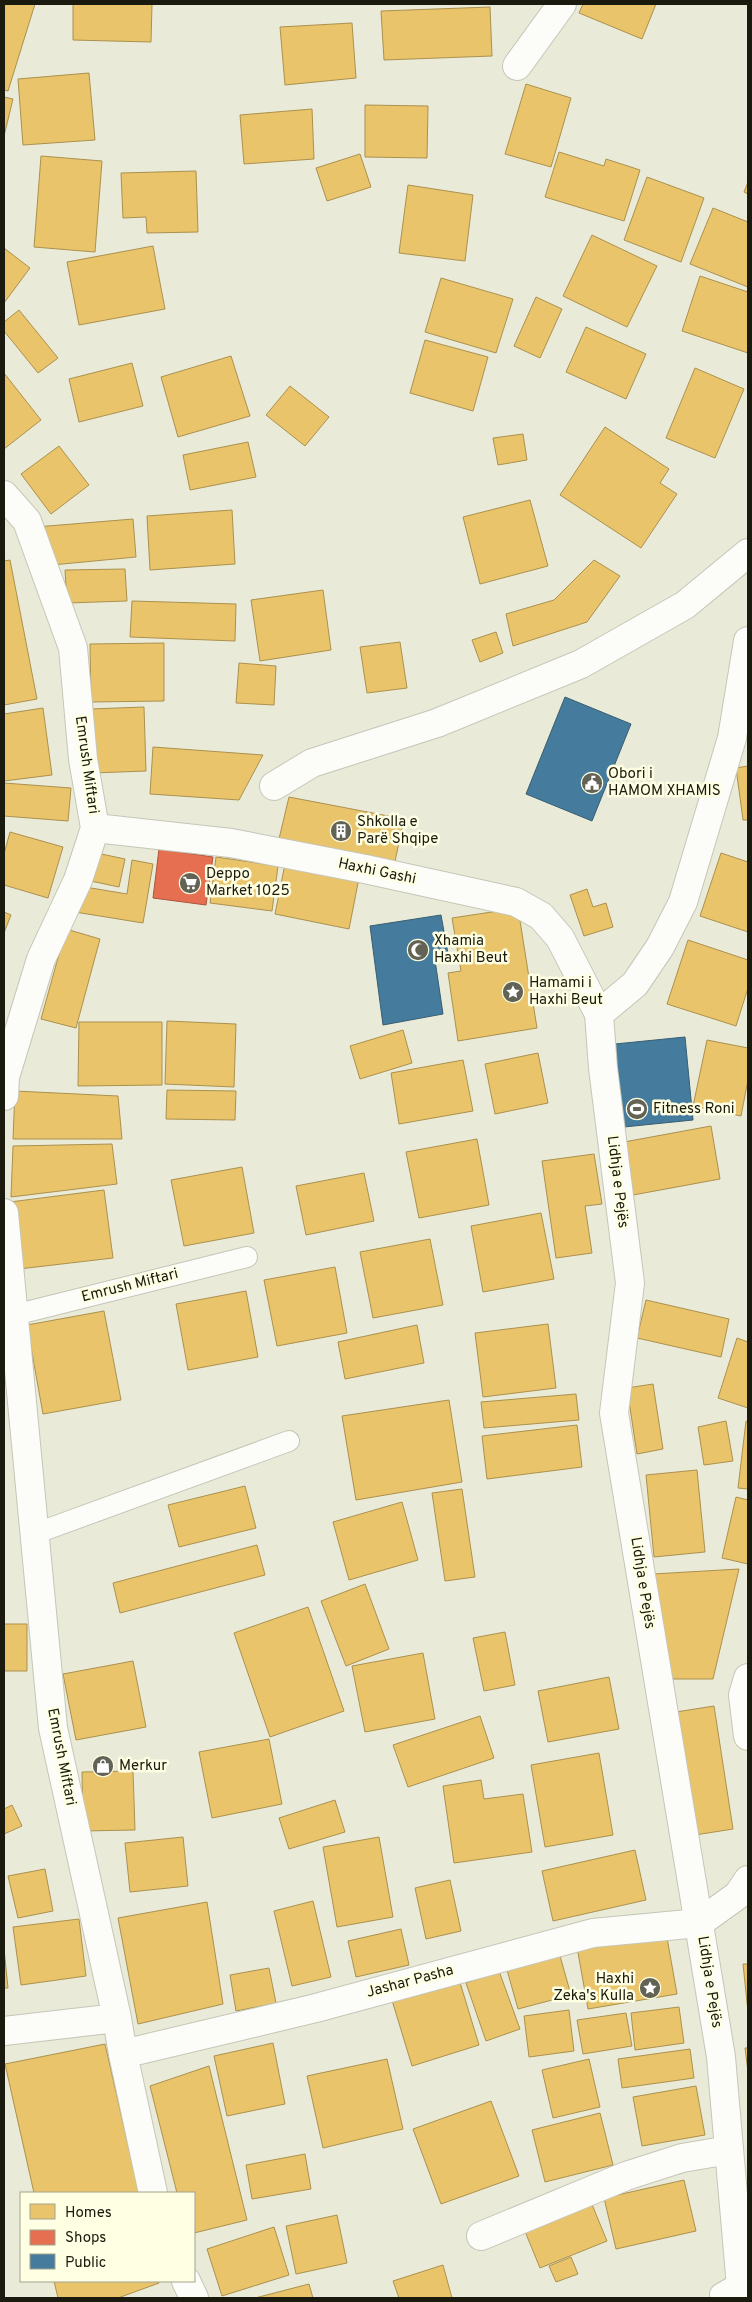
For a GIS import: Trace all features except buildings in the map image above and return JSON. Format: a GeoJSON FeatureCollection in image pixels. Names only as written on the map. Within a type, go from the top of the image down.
{"type":"FeatureCollection","features":[{"type":"Feature","properties":{"kind":"street"},"geometry":{"type":"LineString","coordinates":[[517,66],[562,4]]}},
{"type":"Feature","properties":{"kind":"street","name":"Emrush Miftari"},"geometry":{"type":"LineString","coordinates":[[4,495],[27,520],[73,648],[83,759],[95,828],[78,880],[41,959],[6,1077],[4,1096]]}},
{"type":"Feature","properties":{"kind":"street"},"geometry":{"type":"LineString","coordinates":[[274,786],[312,763],[436,723],[581,664],[685,605],[748,553]]}},
{"type":"Feature","properties":{"kind":"street"},"geometry":{"type":"LineString","coordinates":[[599,1014],[634,984],[660,947],[683,902],[732,738],[748,640]]}},
{"type":"Feature","properties":{"kind":"street","name":"Haxhi Gashi"},"geometry":{"type":"LineString","coordinates":[[95,828],[231,843],[365,869],[516,902],[541,916],[560,938],[599,1014]]}},
{"type":"Feature","properties":{"kind":"street","name":"Lidhja e Pejës"},"geometry":{"type":"LineString","coordinates":[[599,1014],[630,1283],[614,1413],[721,2057],[729,2150],[735,2291]]}},
{"type":"Feature","properties":{"kind":"street","name":"Emrush Miftari"},"geometry":{"type":"LineString","coordinates":[[4,1213],[53,1728],[117,2018],[153,2192]]}},
{"type":"Feature","properties":{"kind":"street"},"geometry":{"type":"LineString","coordinates":[[748,1678],[743,1695],[748,1736]]}},
{"type":"Feature","properties":{"kind":"street"},"geometry":{"type":"LineString","coordinates":[[699,1922],[738,1895],[748,1880]]}},
{"type":"Feature","properties":{"kind":"street","name":"Jashar Pasha"},"geometry":{"type":"LineString","coordinates":[[123,2054],[316,2008],[593,1933],[699,1922]]}},
{"type":"Feature","properties":{"kind":"street"},"geometry":{"type":"LineString","coordinates":[[4,2031],[117,2018]]}},
{"type":"Feature","properties":{"kind":"street"},"geometry":{"type":"LineString","coordinates":[[481,2236],[626,2176],[682,2158],[729,2150]]}},
{"type":"Feature","properties":{"kind":"lane","name":"Emrush Miftari"},"geometry":{"type":"LineString","coordinates":[[14,1315],[247,1257]]}},
{"type":"Feature","properties":{"kind":"lane"},"geometry":{"type":"LineString","coordinates":[[34,1534],[289,1441]]}},
{"type":"Feature","properties":{"kind":"place","name":"Obori i HAMOM XHAMIS"},"geometry":{"type":"Point","coordinates":[592,783]}},
{"type":"Feature","properties":{"kind":"place","name":"Shkolla e Parë Shqipe"},"geometry":{"type":"Point","coordinates":[341,831]}},
{"type":"Feature","properties":{"kind":"place","name":"Deppo Market 1025"},"geometry":{"type":"Point","coordinates":[190,883]}},
{"type":"Feature","properties":{"kind":"place","name":"Xhamia Haxhi Beut"},"geometry":{"type":"Point","coordinates":[418,950]}},
{"type":"Feature","properties":{"kind":"place","name":"Hamami i Haxhi Beut"},"geometry":{"type":"Point","coordinates":[513,992]}},
{"type":"Feature","properties":{"kind":"place","name":"Fitness Roni"},"geometry":{"type":"Point","coordinates":[637,1109]}},
{"type":"Feature","properties":{"kind":"place","name":"Merkur"},"geometry":{"type":"Point","coordinates":[103,1766]}},
{"type":"Feature","properties":{"kind":"place","name":"Haxhi Zeka's Kulla"},"geometry":{"type":"Point","coordinates":[650,1988]}}]}
